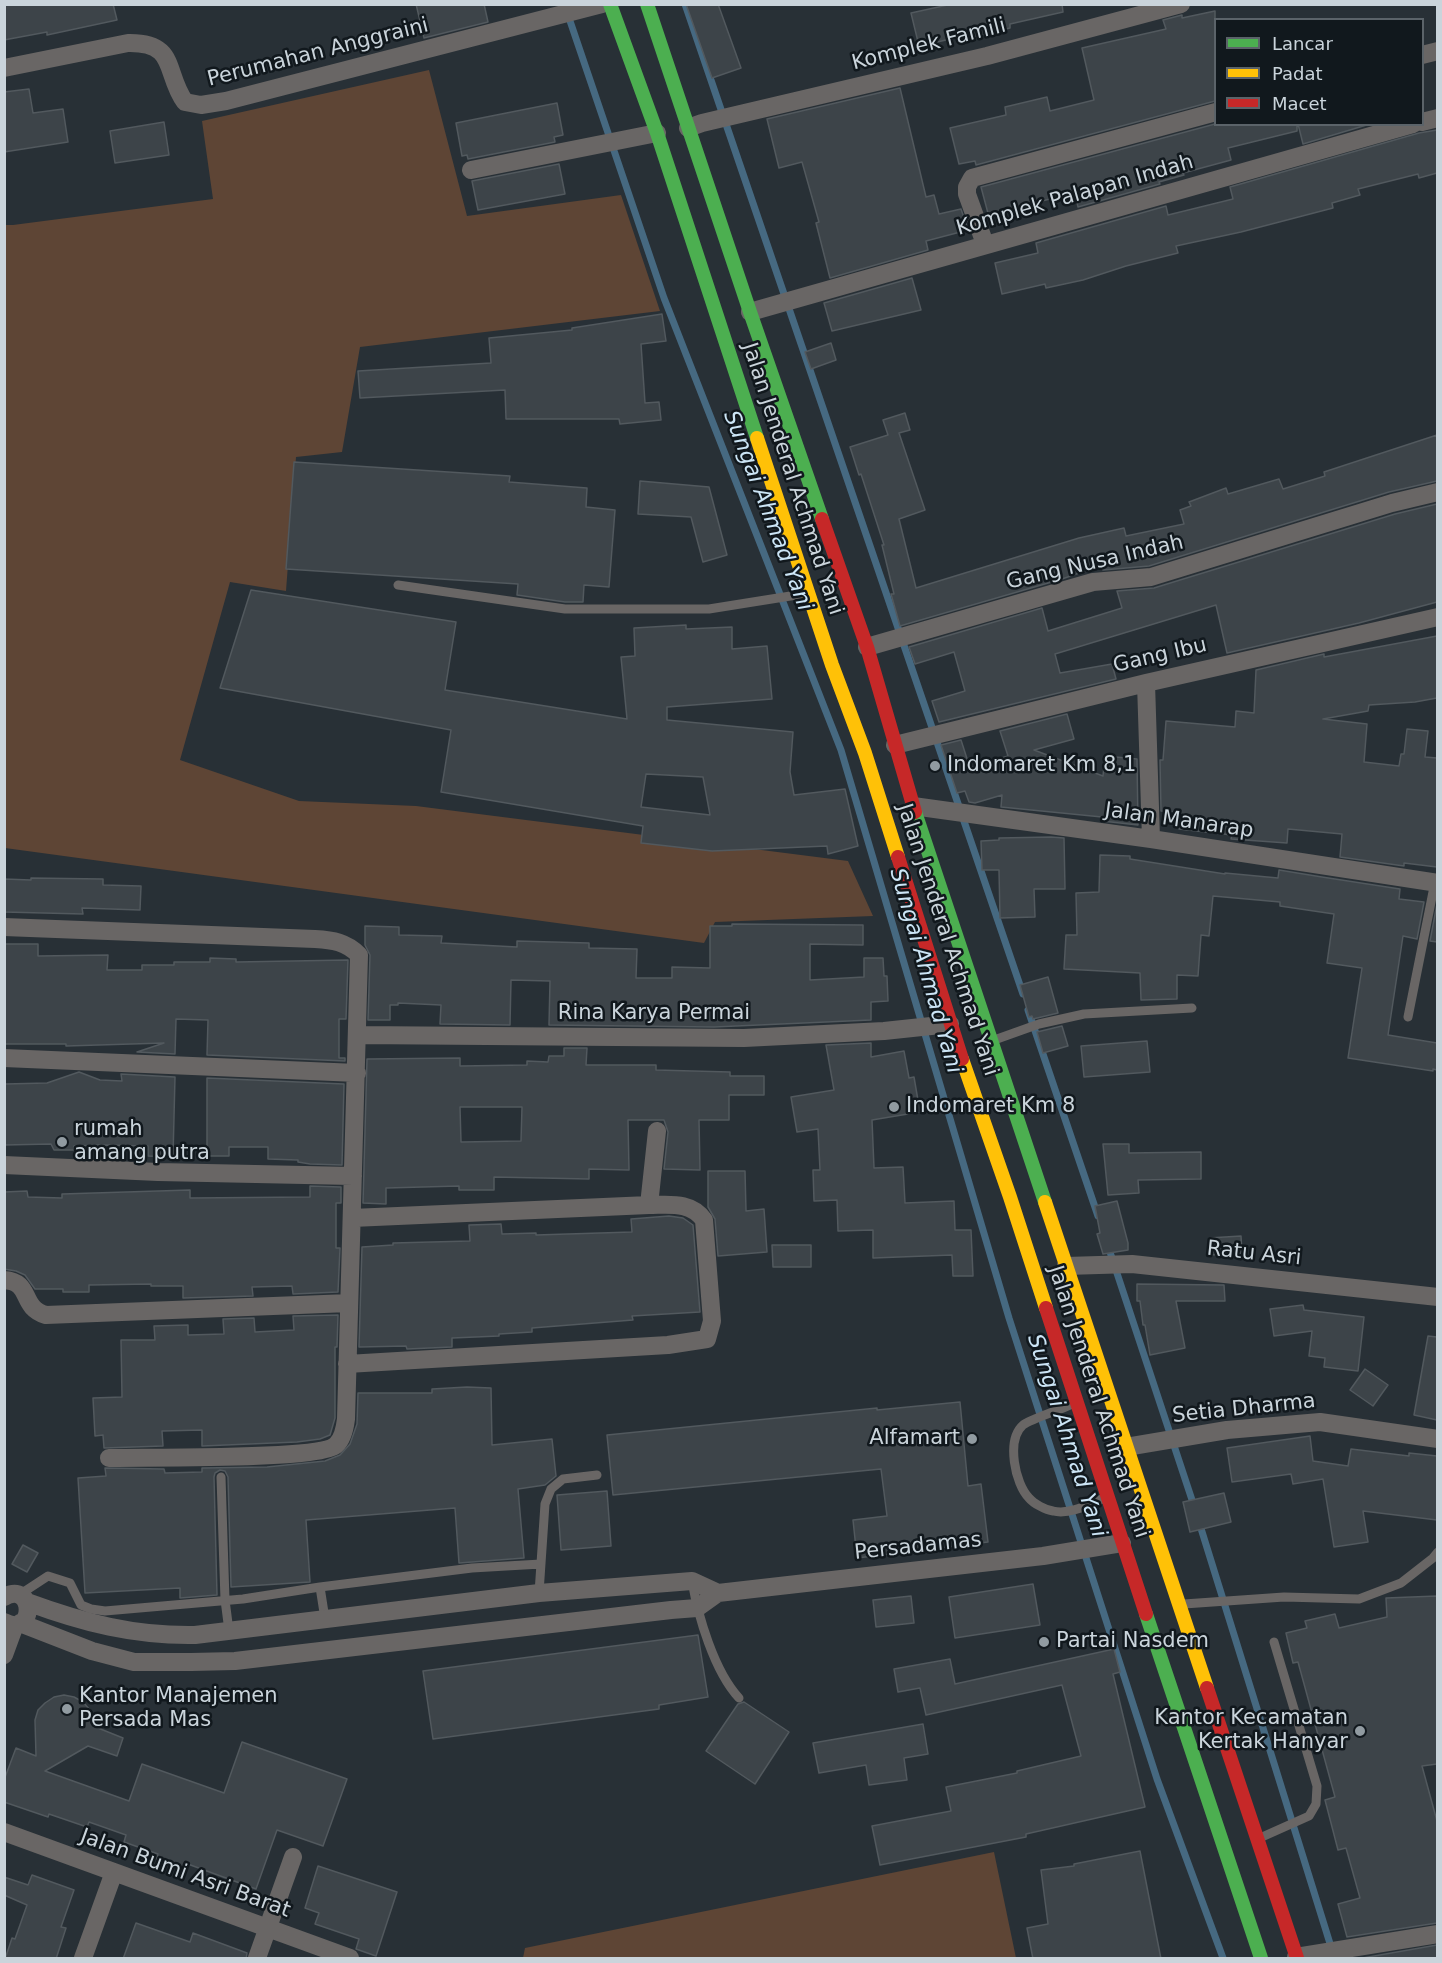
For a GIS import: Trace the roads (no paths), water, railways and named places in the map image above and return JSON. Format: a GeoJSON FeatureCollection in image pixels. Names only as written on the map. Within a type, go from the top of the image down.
{"type":"FeatureCollection","features":[{"type":"Feature","properties":{"kind":"highway","name":"Jalan Jenderal Achmad Yani"},"geometry":{"type":"LineString","coordinates":[[610,4],[657,133],[832,665],[865,753],[950,1024],[1010,1197],[1122,1543],[1261,1959]]}},
{"type":"Feature","properties":{"kind":"highway","name":"Jalan Jenderal Achmad Yani"},"geometry":{"type":"LineString","coordinates":[[647,4],[750,312],[867,647],[913,806],[1297,1958]]}},
{"type":"Feature","properties":{"kind":"highway"},"geometry":{"type":"LineString","coordinates":[[1010,1197],[1038,1182]]}},
{"type":"Feature","properties":{"kind":"street","name":"Perumahan Anggraini"},"geometry":{"type":"LineString","coordinates":[[4,68],[128,43],[141,43],[154,47],[168,59],[178,92],[185,102],[201,105],[226,101],[603,4]]}},
{"type":"Feature","properties":{"kind":"street","name":"Komplek Famili"},"geometry":{"type":"LineString","coordinates":[[688,128],[987,56],[1181,4]]}},
{"type":"Feature","properties":{"kind":"street"},"geometry":{"type":"LineString","coordinates":[[985,244],[967,194],[972,178],[1214,112]]}},
{"type":"Feature","properties":{"kind":"street","name":"Komplek Palapan Indah"},"geometry":{"type":"LineString","coordinates":[[750,312],[1406,126]]}},
{"type":"Feature","properties":{"kind":"street"},"geometry":{"type":"LineString","coordinates":[[471,170],[657,133]]}},
{"type":"Feature","properties":{"kind":"street","name":"Gang Nusa Indah"},"geometry":{"type":"LineString","coordinates":[[867,647],[1093,582],[1151,577],[1392,503],[1437,492]]}},
{"type":"Feature","properties":{"kind":"street","name":"Gang Ibu"},"geometry":{"type":"LineString","coordinates":[[895,745],[1146,682],[1437,617]]}},
{"type":"Feature","properties":{"kind":"street"},"geometry":{"type":"LineString","coordinates":[[1146,682],[1151,839]]}},
{"type":"Feature","properties":{"kind":"street","name":"Jalan Manarap"},"geometry":{"type":"LineString","coordinates":[[913,806],[1151,839],[1436,883]]}},
{"type":"Feature","properties":{"kind":"street"},"geometry":{"type":"LineString","coordinates":[[4,927],[336,941],[351,947],[359,955],[344,1432],[336,1445],[324,1450],[273,1455],[109,1458]]}},
{"type":"Feature","properties":{"kind":"street","name":"Rina Karya Permai"},"geometry":{"type":"LineString","coordinates":[[358,1035],[744,1038],[884,1031],[950,1024]]}},
{"type":"Feature","properties":{"kind":"street"},"geometry":{"type":"LineString","coordinates":[[4,1058],[357,1073]]}},
{"type":"Feature","properties":{"kind":"street"},"geometry":{"type":"LineString","coordinates":[[649,1205],[657,1131]]}},
{"type":"Feature","properties":{"kind":"street"},"geometry":{"type":"LineString","coordinates":[[4,1165],[158,1172],[353,1176]]}},
{"type":"Feature","properties":{"kind":"street"},"geometry":{"type":"LineString","coordinates":[[347,1364],[668,1345],[707,1339],[712,1321],[704,1220],[692,1208],[678,1205],[649,1205],[352,1218]]}},
{"type":"Feature","properties":{"kind":"street","name":"Ratu Asri"},"geometry":{"type":"LineString","coordinates":[[1066,1266],[1132,1264],[1437,1297]]}},
{"type":"Feature","properties":{"kind":"street"},"geometry":{"type":"LineString","coordinates":[[4,1280],[20,1285],[35,1312],[46,1315],[349,1303]]}},
{"type":"Feature","properties":{"kind":"street","name":"Setia Dharma"},"geometry":{"type":"LineString","coordinates":[[1126,1447],[1227,1430],[1320,1422],[1437,1439]]}},
{"type":"Feature","properties":{"kind":"street","name":"Persadamas"},"geometry":{"type":"LineString","coordinates":[[718,1593],[1043,1556],[1122,1543]]}},
{"type":"Feature","properties":{"kind":"street"},"geometry":{"type":"LineString","coordinates":[[13,1596],[69,1618],[108,1628],[161,1636],[195,1635],[539,1593],[692,1581],[718,1593],[697,1608],[235,1661],[135,1662],[13,1623]]}},
{"type":"Feature","properties":{"kind":"street"},"geometry":{"type":"LineString","coordinates":[[13,1596],[29,1611],[25,1620],[13,1623]]}},
{"type":"Feature","properties":{"kind":"street"},"geometry":{"type":"LineString","coordinates":[[4,1655],[13,1623]]}},
{"type":"Feature","properties":{"kind":"street","name":"Jalan Bumi Asri Barat"},"geometry":{"type":"LineString","coordinates":[[4,1832],[350,1959]]}},
{"type":"Feature","properties":{"kind":"street"},"geometry":{"type":"LineString","coordinates":[[257,1959],[293,1857]]}},
{"type":"Feature","properties":{"kind":"street"},"geometry":{"type":"LineString","coordinates":[[83,1959],[114,1872]]}},
{"type":"Feature","properties":{"kind":"street"},"geometry":{"type":"LineString","coordinates":[[1297,1958],[1437,1934]]}},
{"type":"Feature","properties":{"kind":"lane"},"geometry":{"type":"LineString","coordinates":[[398,585],[566,609],[709,609],[808,593]]}},
{"type":"Feature","properties":{"kind":"lane"},"geometry":{"type":"LineString","coordinates":[[1408,1017],[1436,883]]}},
{"type":"Feature","properties":{"kind":"lane"},"geometry":{"type":"LineString","coordinates":[[992,1041],[1039,1024],[1084,1014],[1192,1008]]}},
{"type":"Feature","properties":{"kind":"lane"},"geometry":{"type":"LineString","coordinates":[[1076,1403],[1024,1425],[1017,1435],[1014,1446],[1016,1470],[1029,1498],[1055,1512],[1081,1508],[1107,1497]]}},
{"type":"Feature","properties":{"kind":"lane"},"geometry":{"type":"LineString","coordinates":[[539,1593],[545,1504],[551,1489],[563,1479],[597,1475]]}},
{"type":"Feature","properties":{"kind":"lane"},"geometry":{"type":"LineString","coordinates":[[221,1477],[225,1600],[229,1631]]}},
{"type":"Feature","properties":{"kind":"lane"},"geometry":{"type":"LineString","coordinates":[[1179,1604],[1284,1597],[1359,1599],[1401,1582],[1433,1558],[1437,1551]]}},
{"type":"Feature","properties":{"kind":"lane"},"geometry":{"type":"LineString","coordinates":[[13,1596],[48,1576],[70,1583],[81,1605],[105,1611],[243,1599],[472,1568],[541,1564]]}},
{"type":"Feature","properties":{"kind":"lane"},"geometry":{"type":"LineString","coordinates":[[692,1581],[697,1608],[721,1671],[730,1689],[739,1698]]}},
{"type":"Feature","properties":{"kind":"lane"},"geometry":{"type":"LineString","coordinates":[[320,1587],[325,1619]]}},
{"type":"Feature","properties":{"kind":"lane"},"geometry":{"type":"LineString","coordinates":[[1257,1839],[1309,1816],[1316,1804],[1317,1786],[1274,1642]]}},
{"type":"Feature","properties":{"kind":"waterway","name":"Sungai Ahmad Yani"},"geometry":{"type":"LineString","coordinates":[[685,4],[1023,994]]}},
{"type":"Feature","properties":{"kind":"waterway","name":"Sungai Ahmad Yani"},"geometry":{"type":"LineString","coordinates":[[568,15],[664,298],[841,750],[1009,1318],[1157,1779],[1223,1958]]}},
{"type":"Feature","properties":{"kind":"waterway","name":"Sungai Ahmad Yani"},"geometry":{"type":"LineString","coordinates":[[1028,1010],[1098,1216]]}},
{"type":"Feature","properties":{"kind":"waterway","name":"Sungai Ahmad Yani"},"geometry":{"type":"LineString","coordinates":[[1108,1246],[1195,1509]]}},
{"type":"Feature","properties":{"kind":"waterway","name":"Sungai Ahmad Yani"},"geometry":{"type":"LineString","coordinates":[[1199,1522],[1332,1950]]}},
{"type":"Feature","properties":{"kind":"place","name":"Indomaret Km 8,1"},"geometry":{"type":"Point","coordinates":[935,766]}},
{"type":"Feature","properties":{"kind":"place","name":"Indomaret Km 8"},"geometry":{"type":"Point","coordinates":[894,1107]}},
{"type":"Feature","properties":{"kind":"place","name":"rumah amang putra"},"geometry":{"type":"Point","coordinates":[62,1142]}},
{"type":"Feature","properties":{"kind":"place","name":"Alfamart"},"geometry":{"type":"Point","coordinates":[972,1439]}},
{"type":"Feature","properties":{"kind":"place","name":"Partai Nasdem"},"geometry":{"type":"Point","coordinates":[1044,1642]}},
{"type":"Feature","properties":{"kind":"place","name":"Kantor Manajemen Persada Mas"},"geometry":{"type":"Point","coordinates":[67,1709]}},
{"type":"Feature","properties":{"kind":"place","name":"Kantor Kecamatan Kertak Hanyar"},"geometry":{"type":"Point","coordinates":[1360,1731]}}]}
